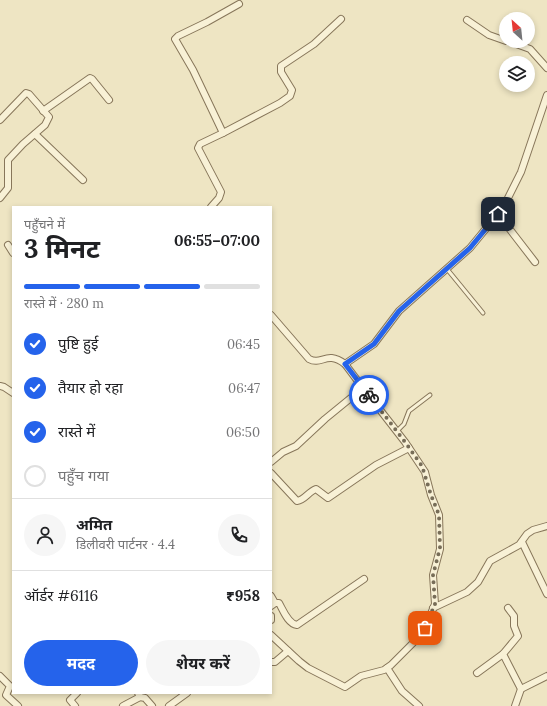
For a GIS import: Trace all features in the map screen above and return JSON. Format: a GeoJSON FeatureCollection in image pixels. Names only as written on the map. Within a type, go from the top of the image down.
{"type":"FeatureCollection","features":[{"type":"Feature","properties":{"kind":"street"},"geometry":{"type":"LineString","coordinates":[[223,133],[193,70],[175,39],[239,4]]}},
{"type":"Feature","properties":{"kind":"street"},"geometry":{"type":"LineString","coordinates":[[212,206],[219,198],[221,192],[198,148],[200,144],[272,107],[290,96],[292,90],[281,72],[281,66],[314,44],[341,19]]}},
{"type":"Feature","properties":{"kind":"street"},"geometry":{"type":"LineString","coordinates":[[467,20],[490,35],[499,38]]}},
{"type":"Feature","properties":{"kind":"street"},"geometry":{"type":"LineString","coordinates":[[528,48],[547,68]]}},
{"type":"Feature","properties":{"kind":"street"},"geometry":{"type":"LineString","coordinates":[[43,111],[90,78],[109,100]]}},
{"type":"Feature","properties":{"kind":"street"},"geometry":{"type":"LineString","coordinates":[[0,120],[26,93],[29,94],[48,119],[46,124],[23,144],[8,160],[8,188],[0,198]]}},
{"type":"Feature","properties":{"kind":"street"},"geometry":{"type":"LineString","coordinates":[[345,364],[374,344],[399,311],[470,248],[498,214],[505,204],[521,172],[547,95]]}},
{"type":"Feature","properties":{"kind":"street"},"geometry":{"type":"LineString","coordinates":[[35,134],[83,180]]}},
{"type":"Feature","properties":{"kind":"street"},"geometry":{"type":"LineString","coordinates":[[498,214],[535,262]]}},
{"type":"Feature","properties":{"kind":"street"},"geometry":{"type":"LineString","coordinates":[[8,245],[12,251]]}},
{"type":"Feature","properties":{"kind":"street"},"geometry":{"type":"LineString","coordinates":[[272,316],[309,359],[317,362],[329,357],[345,364],[397,431],[425,472],[431,495],[439,515],[440,548],[433,575],[433,608],[425,628],[417,639],[387,668],[361,676],[347,686],[344,686],[308,668],[272,636]]}},
{"type":"Feature","properties":{"kind":"street"},"geometry":{"type":"LineString","coordinates":[[0,386],[12,392]]}},
{"type":"Feature","properties":{"kind":"street"},"geometry":{"type":"LineString","coordinates":[[272,461],[283,452],[296,446],[325,419],[363,388]]}},
{"type":"Feature","properties":{"kind":"street"},"geometry":{"type":"LineString","coordinates":[[272,473],[297,501],[302,500],[316,489],[328,498],[376,465],[409,448]]}},
{"type":"Feature","properties":{"kind":"street"},"geometry":{"type":"LineString","coordinates":[[433,608],[467,592],[478,582],[490,560],[522,542],[527,534],[547,526]]}},
{"type":"Feature","properties":{"kind":"street"},"geometry":{"type":"LineString","coordinates":[[522,542],[542,587],[547,594]]}},
{"type":"Feature","properties":{"kind":"street"},"geometry":{"type":"LineString","coordinates":[[273,604],[279,603],[293,625],[297,625],[364,579]]}},
{"type":"Feature","properties":{"kind":"street"},"geometry":{"type":"LineString","coordinates":[[477,673],[503,654],[518,636],[514,626],[514,616],[508,608]]}},
{"type":"Feature","properties":{"kind":"street"},"geometry":{"type":"LineString","coordinates":[[272,662],[275,662],[288,651]]}},
{"type":"Feature","properties":{"kind":"street"},"geometry":{"type":"LineString","coordinates":[[503,654],[522,689]]}},
{"type":"Feature","properties":{"kind":"street"},"geometry":{"type":"LineString","coordinates":[[387,668],[402,691],[419,706]]}},
{"type":"Feature","properties":{"kind":"street"},"geometry":{"type":"LineString","coordinates":[[0,676],[10,686],[6,695],[18,706]]}},
{"type":"Feature","properties":{"kind":"street"},"geometry":{"type":"LineString","coordinates":[[515,706],[522,689],[547,676]]}},
{"type":"Feature","properties":{"kind":"street"},"geometry":{"type":"LineString","coordinates":[[75,706],[70,700],[76,694]]}},
{"type":"Feature","properties":{"kind":"street"},"geometry":{"type":"LineString","coordinates":[[169,706],[187,694]]}},
{"type":"Feature","properties":{"kind":"street"},"geometry":{"type":"LineString","coordinates":[[123,706],[139,695],[145,698],[152,706]]}},
{"type":"Feature","properties":{"kind":"lane"},"geometry":{"type":"LineString","coordinates":[[447,269],[484,313]]}},
{"type":"Feature","properties":{"kind":"lane"},"geometry":{"type":"LineString","coordinates":[[397,431],[404,424],[409,411],[430,394]]}},
{"type":"Feature","properties":{"kind":"way so far"},"geometry":{"type":"LineString","coordinates":[[369,395],[422,466],[439,515],[441,524],[440,548],[433,575],[435,604],[425,628]]}},
{"type":"Feature","properties":{"kind":"route"},"geometry":{"type":"LineString","coordinates":[[369,395],[345,364],[374,344],[409,300],[432,283],[470,248],[498,214]]}}]}
